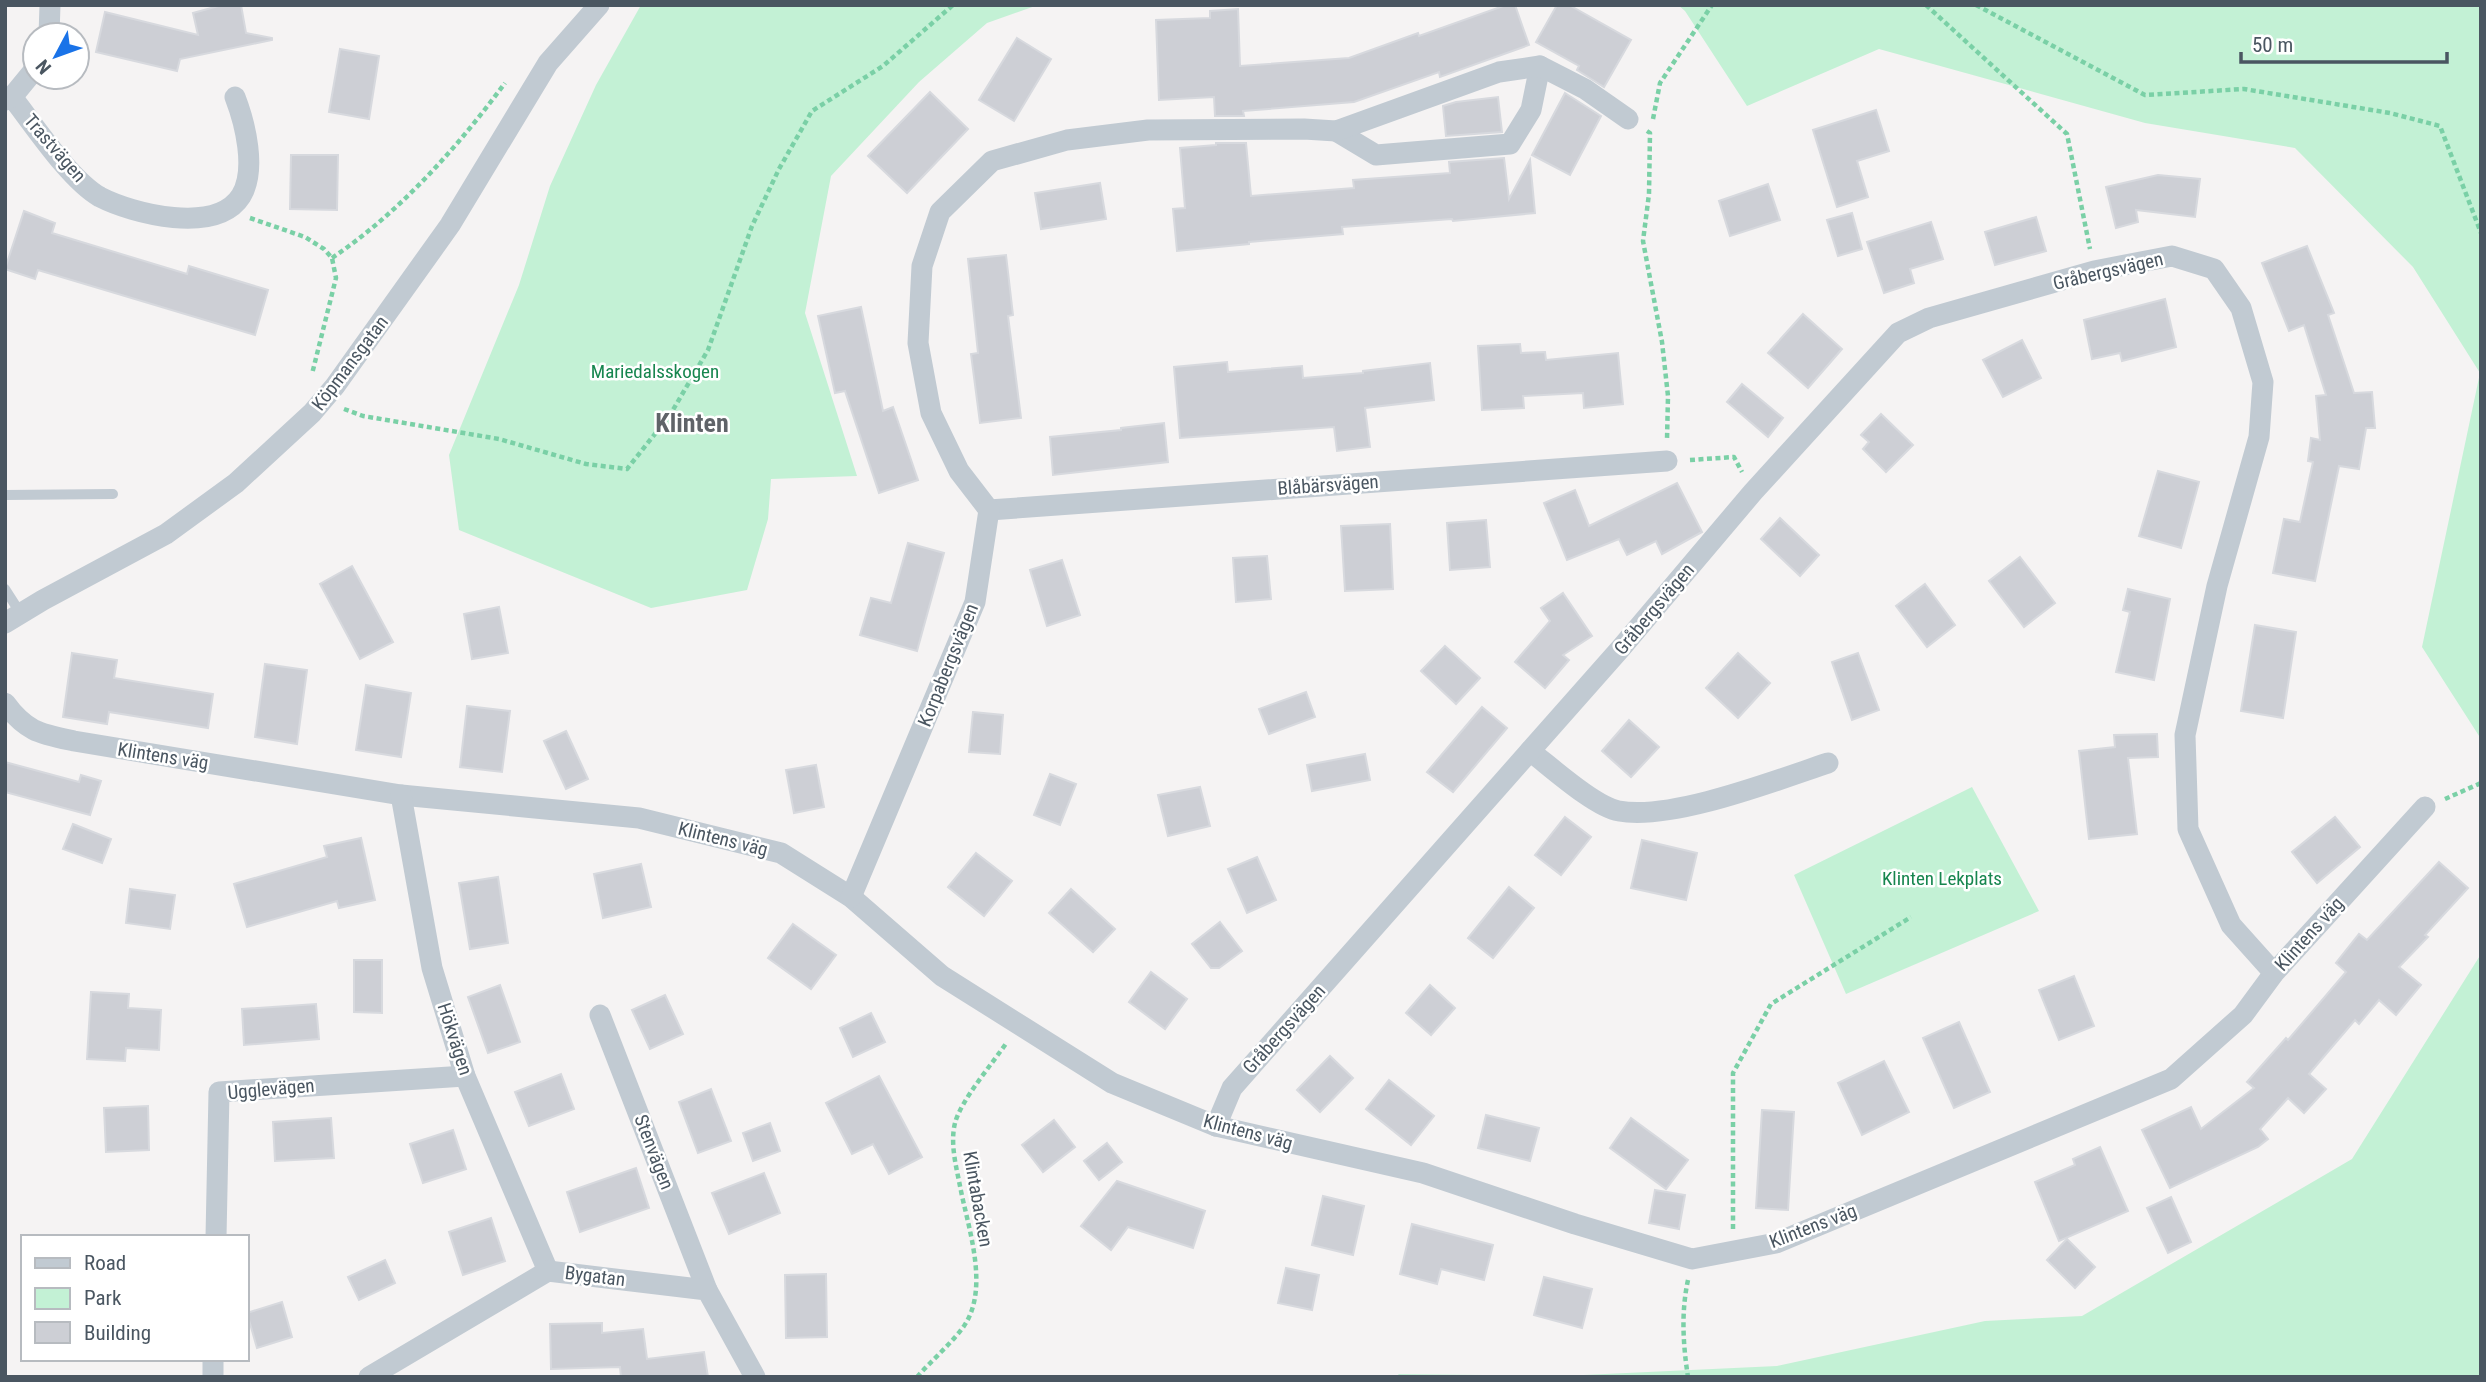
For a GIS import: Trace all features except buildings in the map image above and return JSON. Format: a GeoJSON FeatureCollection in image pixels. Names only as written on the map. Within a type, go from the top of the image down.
{"type":"FeatureCollection","features":[{"type":"Feature","properties":{"kind":"street","name":"Köpmansgatan"},"geometry":{"type":"LineString","coordinates":[[13,619],[166,534],[236,483],[322,402],[450,225],[548,63],[600,5]]}},
{"type":"Feature","properties":{"kind":"street"},"geometry":{"type":"LineString","coordinates":[[1336,131],[1376,155],[1510,144],[1531,110],[1541,66]]}},
{"type":"Feature","properties":{"kind":"street"},"geometry":{"type":"LineString","coordinates":[[989,510],[959,471],[931,413],[918,343],[922,267],[940,212],[992,160],[1067,140],[1148,130],[1336,131],[1499,72],[1541,66],[1585,89],[1628,119]]}},
{"type":"Feature","properties":{"kind":"street"},"geometry":{"type":"LineString","coordinates":[[8,98],[21,84]]}},
{"type":"Feature","properties":{"kind":"street"},"geometry":{"type":"LineString","coordinates":[[227,208],[240,196],[248,173],[247,131],[235,97]]}},
{"type":"Feature","properties":{"kind":"street","name":"Trastvägen"},"geometry":{"type":"LineString","coordinates":[[8,98],[78,178],[100,197],[167,218],[200,219],[227,208]]}},
{"type":"Feature","properties":{"kind":"street","name":"Gråbergsvägen"},"geometry":{"type":"LineString","coordinates":[[1216,1126],[1231,1088],[1621,648],[1753,492],[1898,333],[1929,318],[2094,271],[2172,256],[2214,269],[2241,308],[2263,382],[2259,438],[2217,586],[2185,735],[2188,829],[2231,925],[2274,973]]}},
{"type":"Feature","properties":{"kind":"street","name":"Blåbärsvägen"},"geometry":{"type":"LineString","coordinates":[[989,510],[1667,461]]}},
{"type":"Feature","properties":{"kind":"street","name":"Korpabergsvägen"},"geometry":{"type":"LineString","coordinates":[[851,897],[975,602],[989,510]]}},
{"type":"Feature","properties":{"kind":"street","name":"Klintens väg"},"geometry":{"type":"LineString","coordinates":[[5,704],[35,732],[74,741],[401,794],[639,818],[781,853],[851,897],[942,976],[1112,1083],[1216,1126],[1423,1173],[1575,1224],[1692,1259],[1776,1242],[2171,1079],[2243,1015],[2274,973],[2425,807]]}},
{"type":"Feature","properties":{"kind":"street"},"geometry":{"type":"LineString","coordinates":[[1530,751],[1589,795],[1618,811],[1641,812],[1675,808],[1736,793],[1828,763]]}},
{"type":"Feature","properties":{"kind":"street","name":"Hökvägen"},"geometry":{"type":"LineString","coordinates":[[401,794],[432,968],[466,1076],[548,1271]]}},
{"type":"Feature","properties":{"kind":"street","name":"Stenvägen"},"geometry":{"type":"LineString","coordinates":[[600,1015],[708,1290]]}},
{"type":"Feature","properties":{"kind":"street","name":"Ugglevägen"},"geometry":{"type":"LineString","coordinates":[[216,1235],[219,1092],[466,1076]]}},
{"type":"Feature","properties":{"kind":"street","name":"Bygatan"},"geometry":{"type":"LineString","coordinates":[[369,1377],[548,1271],[708,1290]]}},
{"type":"Feature","properties":{"kind":"street"},"geometry":{"type":"LineString","coordinates":[[708,1290],[755,1377]]}},
{"type":"Feature","properties":{"kind":"lane"},"geometry":{"type":"LineString","coordinates":[[5,495],[113,494]]}},
{"type":"Feature","properties":{"kind":"lane"},"geometry":{"type":"LineString","coordinates":[[5,589],[13,619]]}},
{"type":"Feature","properties":{"kind":"path"},"geometry":{"type":"LineString","coordinates":[[227,208],[305,237],[324,249],[332,258],[336,278],[333,294],[312,373],[300,395],[363,416],[499,439],[586,464],[627,470],[670,415],[708,350],[752,226],[779,169],[812,111],[883,66],[953,5]]}},
{"type":"Feature","properties":{"kind":"path"},"geometry":{"type":"LineString","coordinates":[[1712,5],[1660,83],[1650,133],[1649,194],[1643,241],[1662,342],[1668,396],[1667,461],[1734,457],[1753,492]]}},
{"type":"Feature","properties":{"kind":"path"},"geometry":{"type":"LineString","coordinates":[[1926,5],[2067,134],[2094,271]]}},
{"type":"Feature","properties":{"kind":"path"},"geometry":{"type":"LineString","coordinates":[[1976,5],[2145,95],[2244,89],[2390,113],[2440,126],[2481,233]]}},
{"type":"Feature","properties":{"kind":"path"},"geometry":{"type":"LineString","coordinates":[[332,258],[389,213],[431,172],[480,117],[512,74]]}},
{"type":"Feature","properties":{"kind":"path"},"geometry":{"type":"LineString","coordinates":[[1628,119],[1650,133]]}},
{"type":"Feature","properties":{"kind":"path"},"geometry":{"type":"LineString","coordinates":[[2425,807],[2481,783]]}},
{"type":"Feature","properties":{"kind":"path"},"geometry":{"type":"LineString","coordinates":[[1732,1251],[1733,1073],[1771,1004],[1911,917]]}},
{"type":"Feature","properties":{"kind":"path","name":"Klintabacken"},"geometry":{"type":"LineString","coordinates":[[917,1377],[963,1327],[972,1312],[977,1293],[976,1267],[954,1155],[955,1123],[1019,1024]]}},
{"type":"Feature","properties":{"kind":"path"},"geometry":{"type":"LineString","coordinates":[[1688,1377],[1683,1348],[1685,1293],[1692,1259]]}},
{"type":"Feature","properties":{"kind":"green space","name":"Mariedalsskogen"},"geometry":{"type":"Polygon","coordinates":[[[641,5],[1038,5],[987,23],[919,82],[831,176],[805,313],[857,476],[771,479],[768,519],[747,590],[651,608],[459,530],[449,455],[519,285],[550,186],[596,85],[641,5]]]}},
{"type":"Feature","properties":{"kind":"green space"},"geometry":{"type":"Polygon","coordinates":[[[1678,5],[2481,5],[2481,739],[2422,647],[2480,373],[2413,267],[2295,148],[2145,123],[1879,49],[1747,106],[1685,11],[1678,5]]]}},
{"type":"Feature","properties":{"kind":"green space","name":"Klinten Lekplats"},"geometry":{"type":"Polygon","coordinates":[[[1972,787],[2039,911],[1846,994],[1794,875],[1972,787]]]}},
{"type":"Feature","properties":{"kind":"green space"},"geometry":{"type":"Polygon","coordinates":[[[2481,954],[2481,1377],[1395,1377],[1399,1374],[1562,1376],[1777,1366],[1985,1321],[2082,1316],[2352,1159],[2481,954]]]}},
{"type":"Feature","properties":{"kind":"district","name":"Klinten"},"geometry":{"type":"Point","coordinates":[692,423]}}]}
